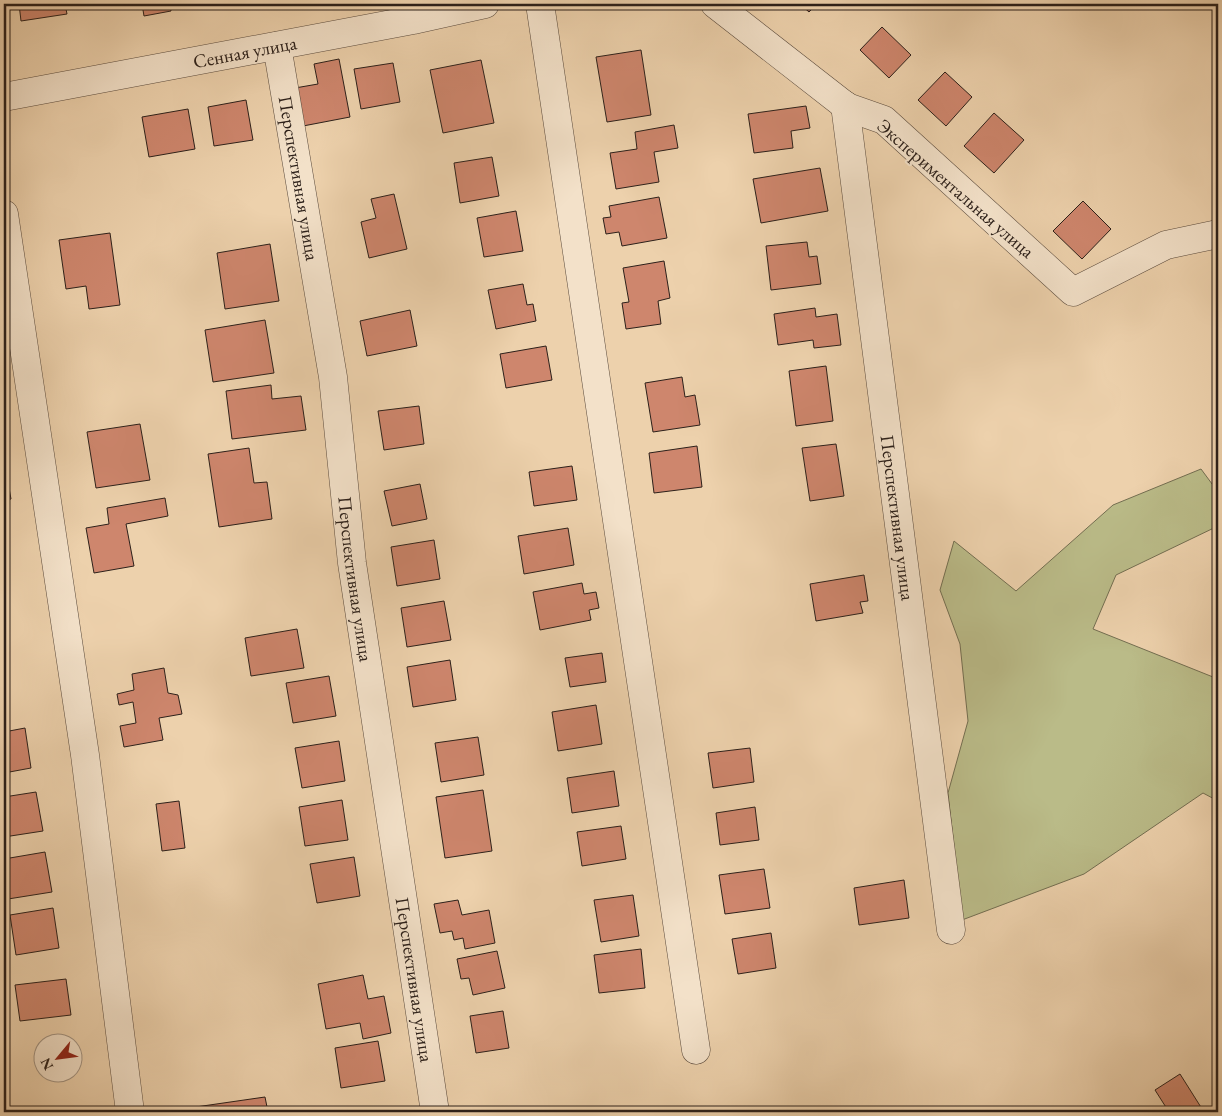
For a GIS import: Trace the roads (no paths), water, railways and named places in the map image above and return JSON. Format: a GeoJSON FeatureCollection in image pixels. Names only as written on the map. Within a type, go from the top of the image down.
{"type":"FeatureCollection","features":[{"type":"Feature","properties":{"kind":"street","name":"Сенная улица"},"geometry":{"type":"LineString","coordinates":[[4,97],[413,20],[485,4]]}},
{"type":"Feature","properties":{"kind":"street"},"geometry":{"type":"LineString","coordinates":[[540,4],[696,1050]]}},
{"type":"Feature","properties":{"kind":"street","name":"Экспериментальная улица"},"geometry":{"type":"LineString","coordinates":[[714,4],[845,105],[884,120],[1073,292],[1166,246],[1218,234]]}},
{"type":"Feature","properties":{"kind":"street","name":"Перспективная улица"},"geometry":{"type":"LineString","coordinates":[[277,46],[333,377],[352,563],[435,1112]]}},
{"type":"Feature","properties":{"kind":"street","name":"Перспективная улица"},"geometry":{"type":"LineString","coordinates":[[845,105],[951,930]]}},
{"type":"Feature","properties":{"kind":"street"},"geometry":{"type":"LineString","coordinates":[[4,214],[86,754],[130,1112]]}}]}
